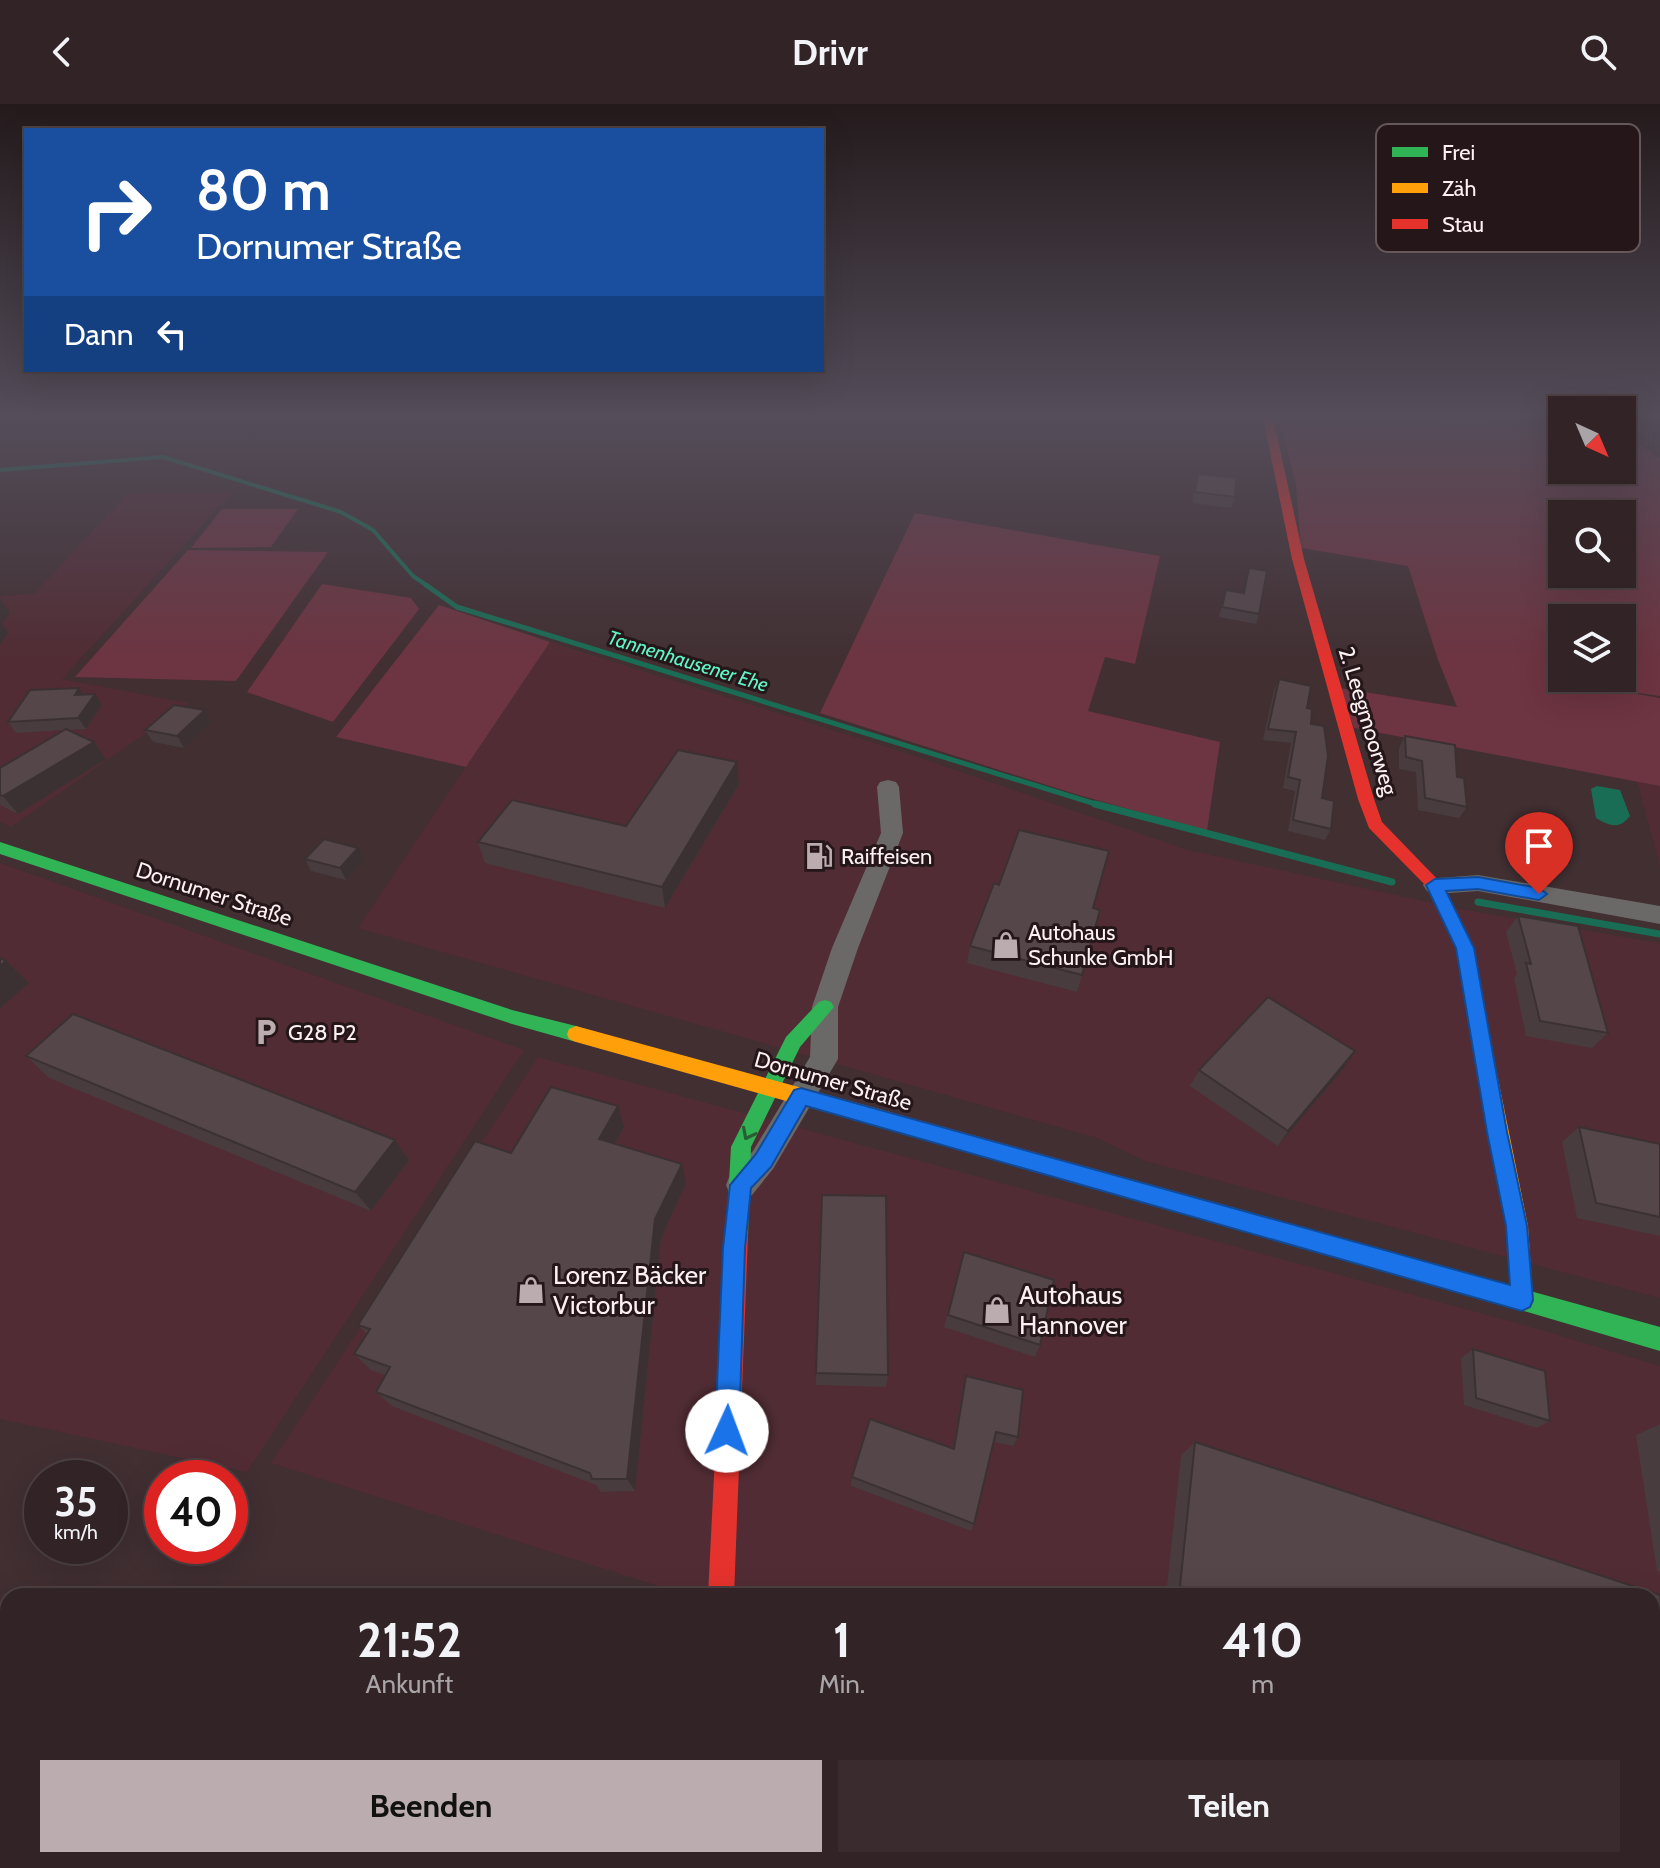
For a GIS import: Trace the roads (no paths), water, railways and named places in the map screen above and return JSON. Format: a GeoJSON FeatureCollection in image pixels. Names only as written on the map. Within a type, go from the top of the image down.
{"type":"FeatureCollection","features":[{"type":"Feature","properties":{"kind":"street","name":"2. Leegmoorweg"},"geometry":{"type":"LineString","coordinates":[[1282,495],[1319,639],[1375,824],[1435,885],[1465,948],[1517,1226],[1522,1300]]}},
{"type":"Feature","properties":{"kind":"street"},"geometry":{"type":"LineString","coordinates":[[741,1185],[763,1160],[824,1059],[825,1007],[892,833],[888,787]]}},
{"type":"Feature","properties":{"kind":"street","name":"Dornumer Straße"},"geometry":{"type":"LineString","coordinates":[[0,848],[498,1013],[772,1087],[1660,1339]]}},
{"type":"Feature","properties":{"kind":"street"},"geometry":{"type":"LineString","coordinates":[[1435,885],[1478,883],[1660,915]]}},
{"type":"Feature","properties":{"kind":"street"},"geometry":{"type":"LineString","coordinates":[[721,1588],[734,1248],[741,1185],[741,1147],[793,1042],[825,1007]]}},
{"type":"Feature","properties":{"kind":"waterway","name":"Tannenhausener Ehe"},"geometry":{"type":"LineString","coordinates":[[287,495],[341,512],[373,530],[413,576],[429,587]]}},
{"type":"Feature","properties":{"kind":"waterway","name":"Tannenhausener Ehe"},"geometry":{"type":"LineString","coordinates":[[426,585],[457,607],[1098,805]]}},
{"type":"Feature","properties":{"kind":"waterway","name":"Tannenhausener Ehe"},"geometry":{"type":"LineString","coordinates":[[1098,805],[1392,882]]}},
{"type":"Feature","properties":{"kind":"waterway","name":"Tannenhausener Ehe"},"geometry":{"type":"LineString","coordinates":[[1478,902],[1660,934]]}},
{"type":"Feature","properties":{"kind":"place","name":"Raiffeisen"},"geometry":{"type":"Point","coordinates":[819,856]}},
{"type":"Feature","properties":{"kind":"place","name":"Autohaus Schunke GmbH"},"geometry":{"type":"Point","coordinates":[1006,945]}},
{"type":"Feature","properties":{"kind":"place","name":"G28 P2"},"geometry":{"type":"Point","coordinates":[266,1032]}},
{"type":"Feature","properties":{"kind":"place","name":"Lorenz Bäcker Victorbur"},"geometry":{"type":"Point","coordinates":[531,1290]}},
{"type":"Feature","properties":{"kind":"place","name":"Autohaus Hannover"},"geometry":{"type":"Point","coordinates":[997,1310]}}]}
